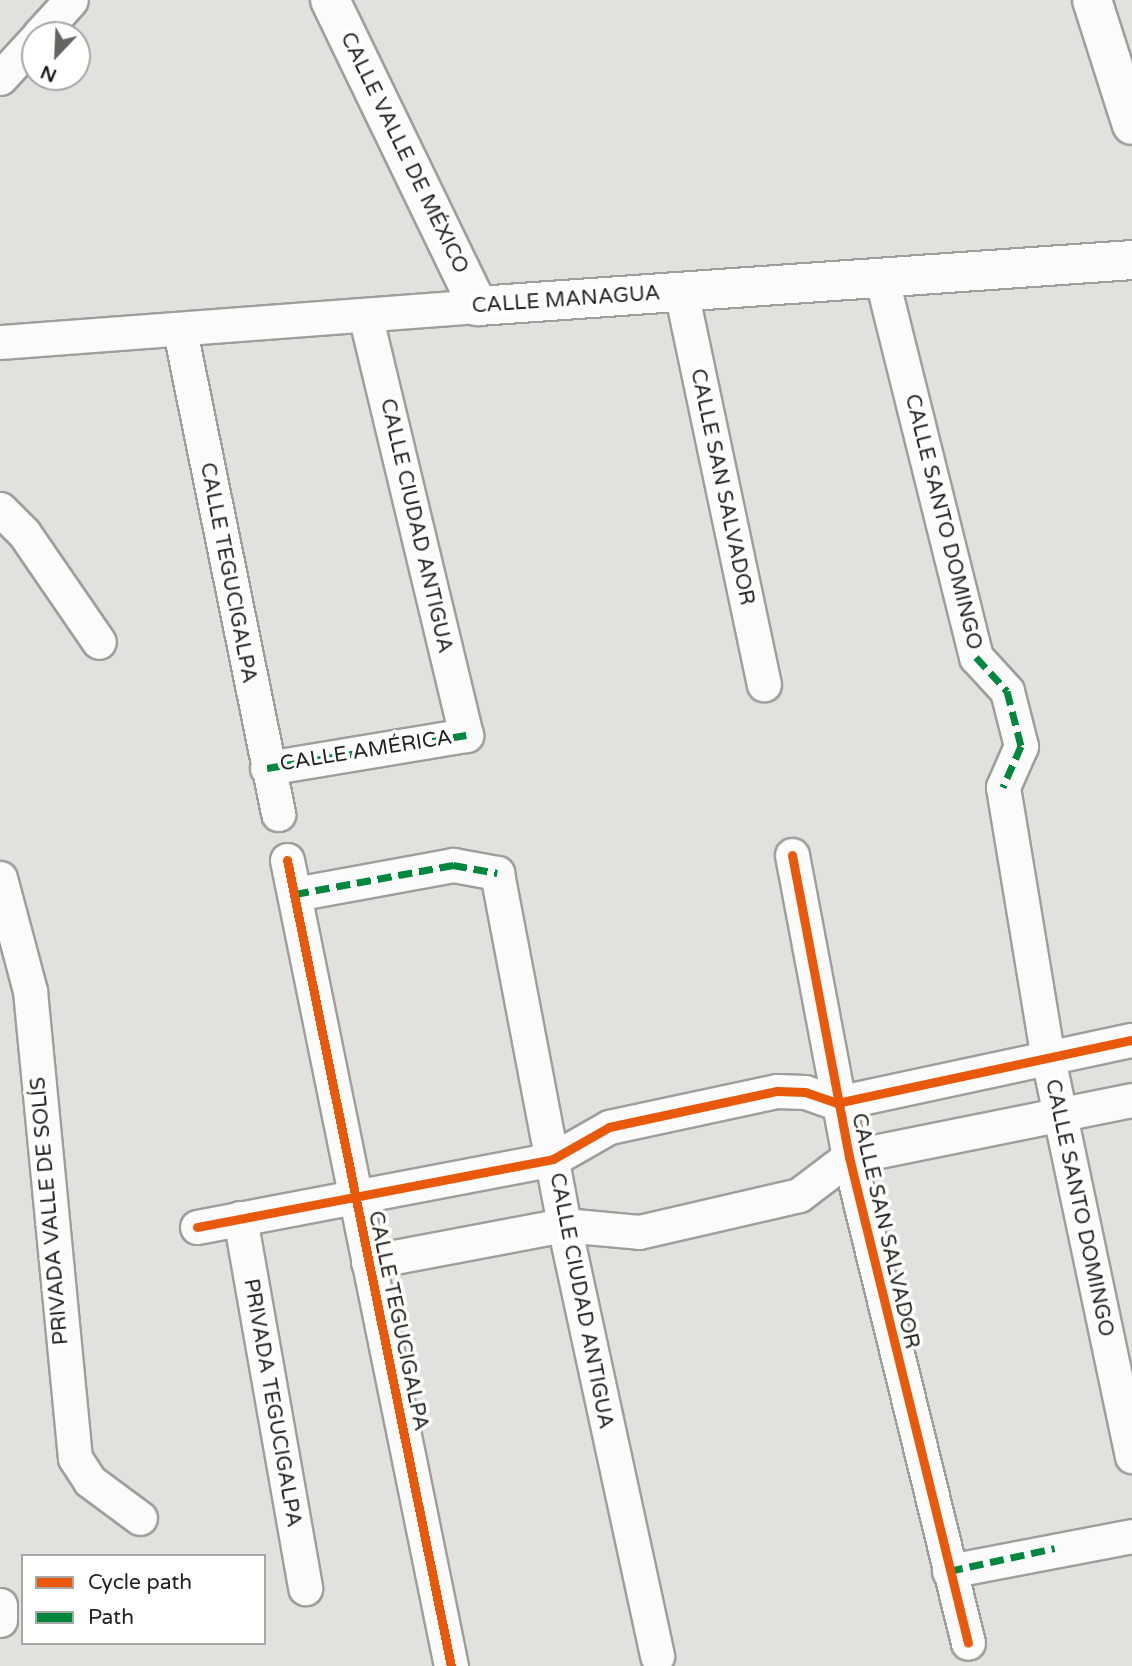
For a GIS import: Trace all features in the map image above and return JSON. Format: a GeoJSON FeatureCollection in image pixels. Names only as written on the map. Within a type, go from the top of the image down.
{"type":"FeatureCollection","features":[{"type":"Feature","properties":{"kind":"main road","name":"CALLE VALLE DE MÉXICO"},"geometry":{"type":"LineString","coordinates":[[330,0],[478,306]]}},
{"type":"Feature","properties":{"kind":"main road"},"geometry":{"type":"LineString","coordinates":[[1092,0],[1132,125]]}},
{"type":"Feature","properties":{"kind":"main road","name":"CALLE MANAGUA"},"geometry":{"type":"LineString","coordinates":[[478,306],[1132,260]]}},
{"type":"Feature","properties":{"kind":"street"},"geometry":{"type":"LineString","coordinates":[[52,21],[71,0]]}},
{"type":"Feature","properties":{"kind":"street"},"geometry":{"type":"LineString","coordinates":[[0,78],[21,55]]}},
{"type":"Feature","properties":{"kind":"street","name":"CALLE SANTO DOMINGO"},"geometry":{"type":"LineString","coordinates":[[881,276],[976,657],[1007,691],[1021,746],[1003,787],[1048,1058],[1132,1456]]}},
{"type":"Feature","properties":{"kind":"street","name":"CALLE SAN SALVADOR"},"geometry":{"type":"LineString","coordinates":[[681,291],[764,684]]}},
{"type":"Feature","properties":{"kind":"street","name":"CALLE MANAGUA"},"geometry":{"type":"LineString","coordinates":[[0,342],[366,317],[478,306]]}},
{"type":"Feature","properties":{"kind":"street","name":"CALLE CIUDAD ANTIGUA"},"geometry":{"type":"LineString","coordinates":[[366,317],[466,735]]}},
{"type":"Feature","properties":{"kind":"street","name":"CALLE TEGUCIGALPA"},"geometry":{"type":"LineString","coordinates":[[180,331],[278,814]]}},
{"type":"Feature","properties":{"kind":"street"},"geometry":{"type":"LineString","coordinates":[[0,509],[24,533],[99,642]]}},
{"type":"Feature","properties":{"kind":"street","name":"CALLE AMÉRICA"},"geometry":{"type":"LineString","coordinates":[[267,768],[466,735]]}},
{"type":"Feature","properties":{"kind":"street","name":"CALLE SAN SALVADOR"},"geometry":{"type":"LineString","coordinates":[[792,855],[849,1157],[968,1643]]}},
{"type":"Feature","properties":{"kind":"street","name":"CALLE TEGUCIGALPA"},"geometry":{"type":"LineString","coordinates":[[287,860],[451,1666]]}},
{"type":"Feature","properties":{"kind":"street","name":"CALLE CIUDAD ANTIGUA"},"geometry":{"type":"LineString","coordinates":[[295,894],[453,865],[497,873],[564,1225],[635,1564],[657,1656]]}},
{"type":"Feature","properties":{"kind":"street","name":"PRIVADA VALLE DE SOLÍS"},"geometry":{"type":"LineString","coordinates":[[0,878],[30,991],[75,1458],[90,1481],[140,1518]]}},
{"type":"Feature","properties":{"kind":"street"},"geometry":{"type":"LineString","coordinates":[[197,1227],[553,1159],[609,1127],[777,1091],[805,1092],[837,1103],[1132,1041]]}},
{"type":"Feature","properties":{"kind":"street"},"geometry":{"type":"LineString","coordinates":[[368,1262],[564,1225],[639,1233],[799,1195],[849,1157],[1132,1100]]}},
{"type":"Feature","properties":{"kind":"street","name":"PRIVADA TEGUCIGALPA"},"geometry":{"type":"LineString","coordinates":[[240,1218],[304,1588]]}},
{"type":"Feature","properties":{"kind":"street"},"geometry":{"type":"LineString","coordinates":[[949,1571],[1055,1548],[1132,1536]]}},
{"type":"Feature","properties":{"kind":"street"},"geometry":{"type":"LineString","coordinates":[[0,1605],[0,1620]]}},
{"type":"Feature","properties":{"kind":"marked path"},"geometry":{"type":"LineString","coordinates":[[976,657],[1007,691],[1021,746],[1003,787]]}},
{"type":"Feature","properties":{"kind":"marked path"},"geometry":{"type":"LineString","coordinates":[[267,768],[466,735]]}},
{"type":"Feature","properties":{"kind":"marked path"},"geometry":{"type":"LineString","coordinates":[[295,894],[453,865],[497,873]]}},
{"type":"Feature","properties":{"kind":"marked path"},"geometry":{"type":"LineString","coordinates":[[949,1571],[1055,1548]]}},
{"type":"Feature","properties":{"kind":"cycle path"},"geometry":{"type":"LineString","coordinates":[[792,855],[849,1157],[968,1643]]}},
{"type":"Feature","properties":{"kind":"cycle path"},"geometry":{"type":"LineString","coordinates":[[287,860],[451,1666]]}},
{"type":"Feature","properties":{"kind":"cycle path"},"geometry":{"type":"LineString","coordinates":[[197,1227],[553,1159],[609,1127],[777,1091],[805,1092],[837,1103],[1132,1040]]}}]}
